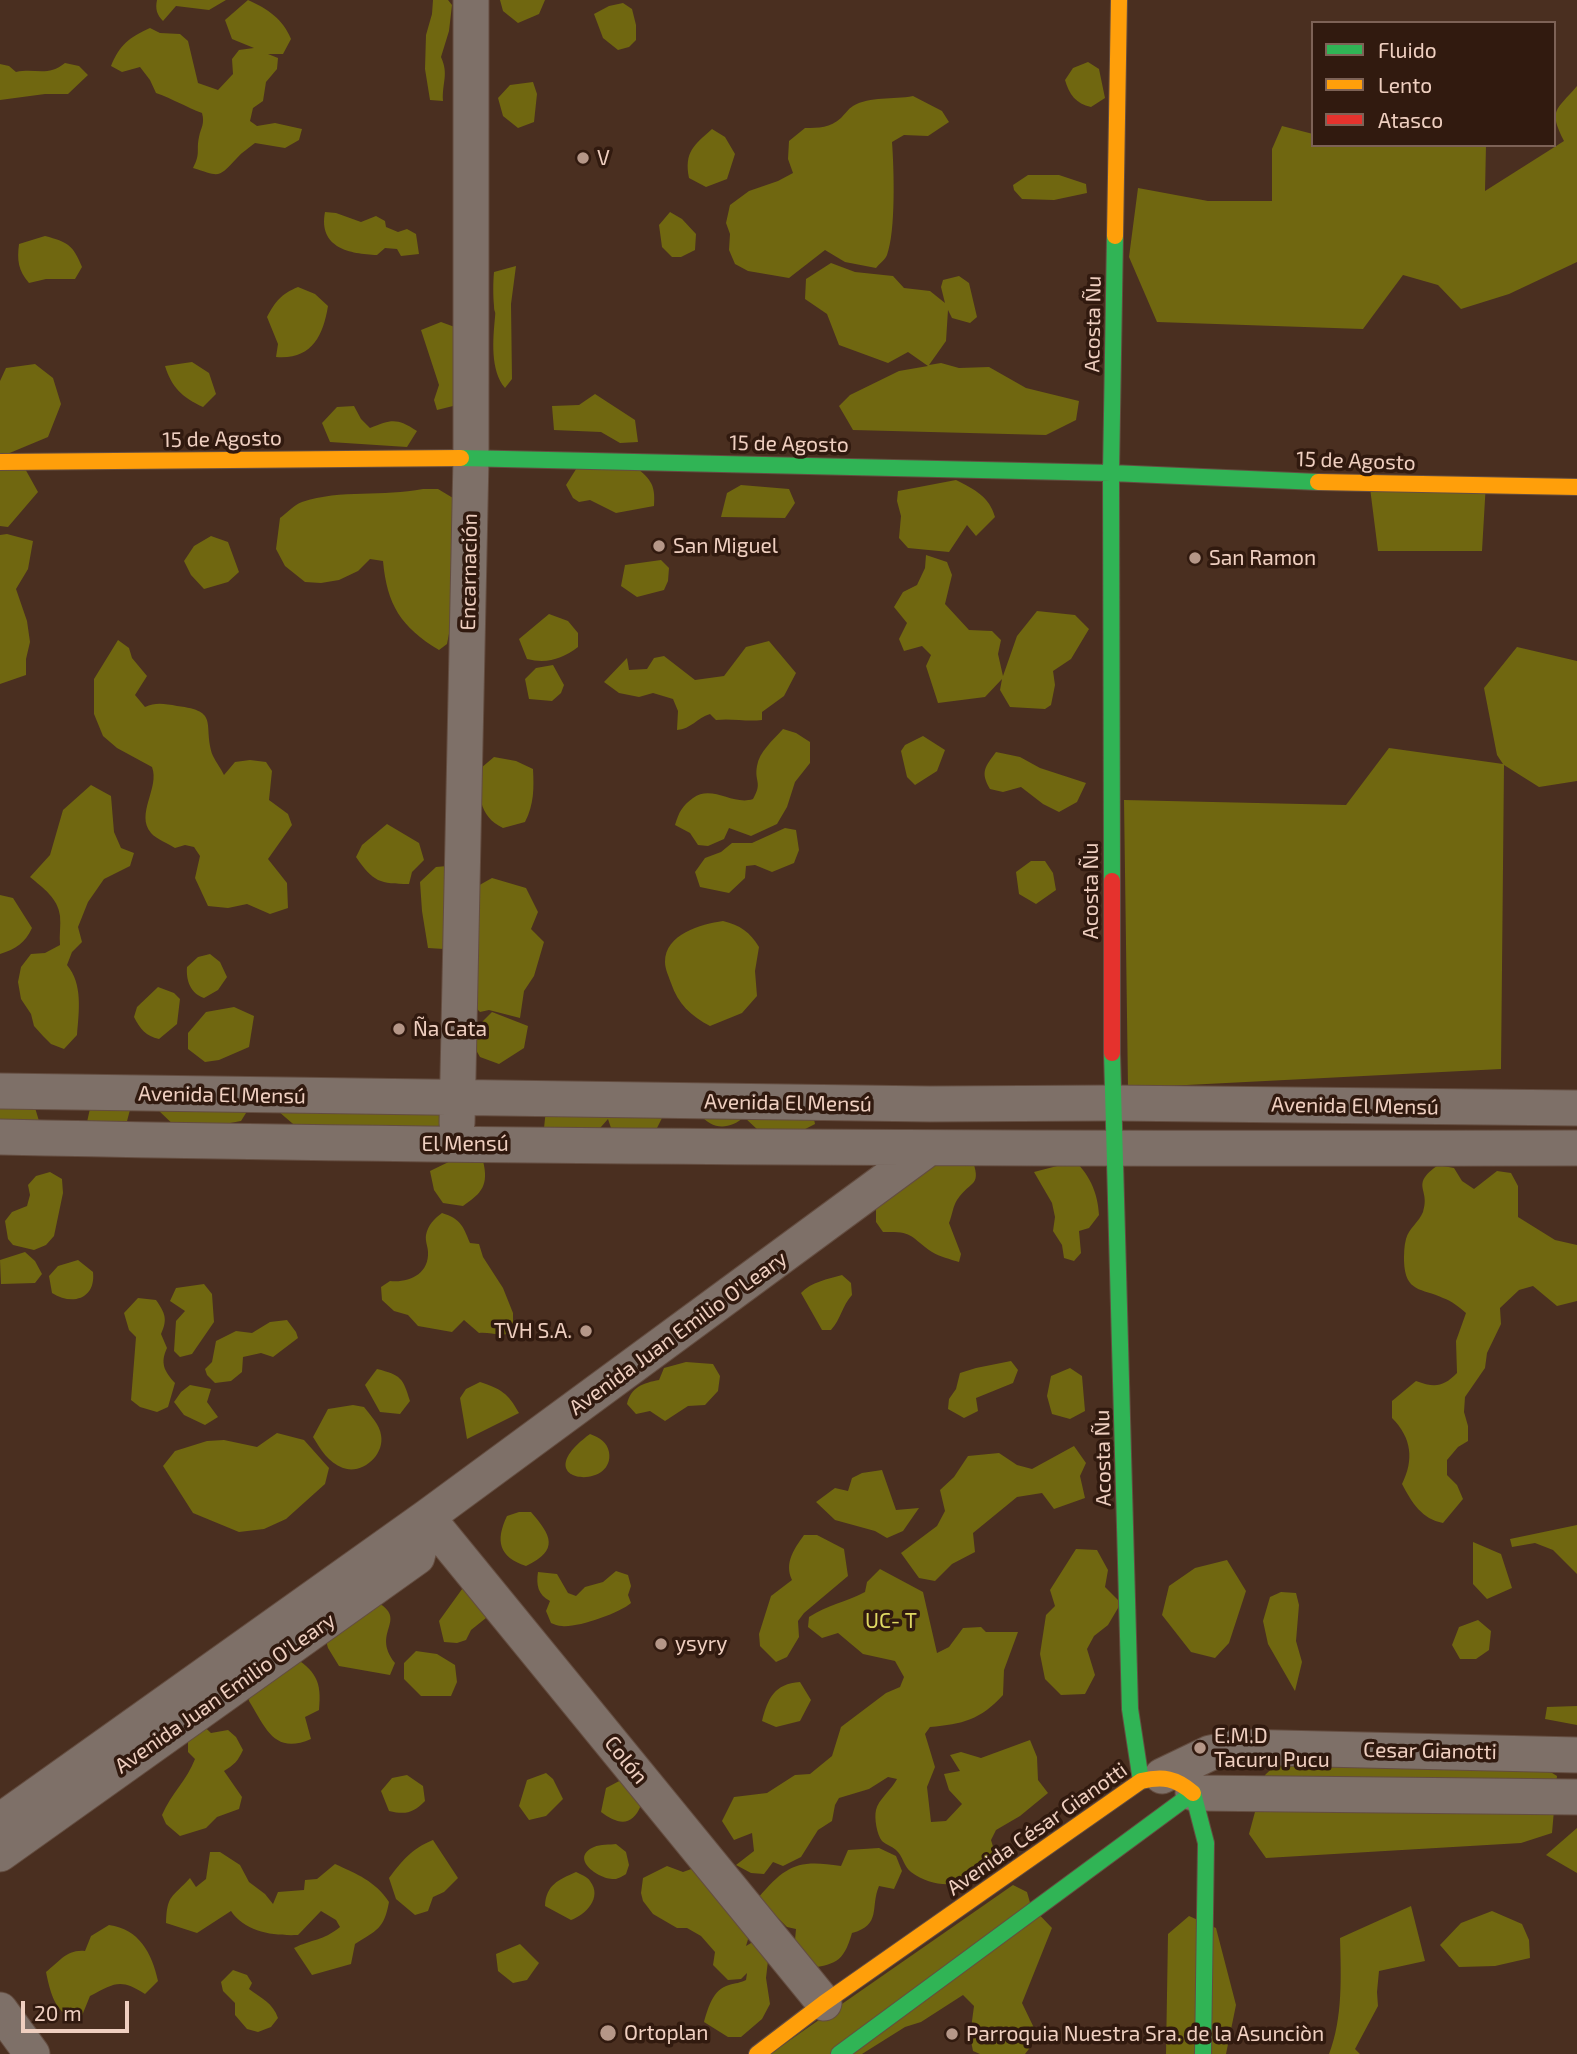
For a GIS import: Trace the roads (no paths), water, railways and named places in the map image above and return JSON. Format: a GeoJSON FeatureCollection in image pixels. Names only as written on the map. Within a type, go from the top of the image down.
{"type":"FeatureCollection","features":[{"type":"Feature","properties":{"kind":"street","name":"Encarnación"},"geometry":{"type":"LineString","coordinates":[[456,1144],[471,458],[471,0]]}},
{"type":"Feature","properties":{"kind":"street","name":"Acosta Ñu"},"geometry":{"type":"LineString","coordinates":[[1119,0],[1111,473],[1112,1103],[1116,1149],[1130,1709],[1152,1778]]}},
{"type":"Feature","properties":{"kind":"street","name":"15 de Agosto"},"geometry":{"type":"LineString","coordinates":[[0,462],[471,458],[1577,487]]}},
{"type":"Feature","properties":{"kind":"street","name":"Avenida El Mensú"},"geometry":{"type":"LineString","coordinates":[[0,1091],[458,1099],[1577,1108]]}},
{"type":"Feature","properties":{"kind":"street"},"geometry":{"type":"LineString","coordinates":[[929,1148],[930,1104]]}},
{"type":"Feature","properties":{"kind":"street","name":"El Mensú"},"geometry":{"type":"LineString","coordinates":[[0,1137],[375,1145],[929,1148]]}},
{"type":"Feature","properties":{"kind":"street","name":"Avenida El Mensú"},"geometry":{"type":"LineString","coordinates":[[929,1148],[1577,1148]]}},
{"type":"Feature","properties":{"kind":"street","name":"Avenida Juan Emilio O'Leary"},"geometry":{"type":"LineString","coordinates":[[0,1821],[427,1517],[929,1148]]}},
{"type":"Feature","properties":{"kind":"street","name":"Avenida Juan Emilio O'Leary"},"geometry":{"type":"LineString","coordinates":[[0,1854],[417,1557],[427,1517]]}},
{"type":"Feature","properties":{"kind":"street","name":"Colón"},"geometry":{"type":"LineString","coordinates":[[427,1517],[824,2003]]}},
{"type":"Feature","properties":{"kind":"street","name":"Cesar Gianotti"},"geometry":{"type":"LineString","coordinates":[[1152,1778],[1210,1753],[1238,1746],[1577,1755]]}},
{"type":"Feature","properties":{"kind":"street","name":"Avenida César Gianotti"},"geometry":{"type":"LineString","coordinates":[[757,2054],[824,2003],[1152,1778],[1179,1780],[1193,1793]]}},
{"type":"Feature","properties":{"kind":"street"},"geometry":{"type":"LineString","coordinates":[[839,2054],[1193,1793],[1206,1843],[1203,2054]]}},
{"type":"Feature","properties":{"kind":"street","name":"Cesar Gianotti"},"geometry":{"type":"LineString","coordinates":[[1193,1793],[1577,1797]]}},
{"type":"Feature","properties":{"kind":"street"},"geometry":{"type":"LineString","coordinates":[[0,2010],[32,2054]]}},
{"type":"Feature","properties":{"kind":"place","name":"V"},"geometry":{"type":"Point","coordinates":[583,158]}},
{"type":"Feature","properties":{"kind":"place","name":"San Miguel"},"geometry":{"type":"Point","coordinates":[659,546]}},
{"type":"Feature","properties":{"kind":"place","name":"San Ramon"},"geometry":{"type":"Point","coordinates":[1195,558]}},
{"type":"Feature","properties":{"kind":"place","name":"Ña Cata"},"geometry":{"type":"Point","coordinates":[399,1029]}},
{"type":"Feature","properties":{"kind":"place","name":"TVH S.A."},"geometry":{"type":"Point","coordinates":[586,1331]}},
{"type":"Feature","properties":{"kind":"place","name":"ysyry"},"geometry":{"type":"Point","coordinates":[661,1644]}},
{"type":"Feature","properties":{"kind":"place","name":"E.M.D Tacuru Pucu"},"geometry":{"type":"Point","coordinates":[1200,1748]}},
{"type":"Feature","properties":{"kind":"place","name":"Ortoplan"},"geometry":{"type":"Point","coordinates":[608,2033]}},
{"type":"Feature","properties":{"kind":"place","name":"Parroquia Nuestra Sra. de la Asunciòn"},"geometry":{"type":"Point","coordinates":[952,2034]}},
{"type":"Feature","properties":{"kind":"park label","name":"UC- T"},"geometry":{"type":"Point","coordinates":[891,1621]}}]}
